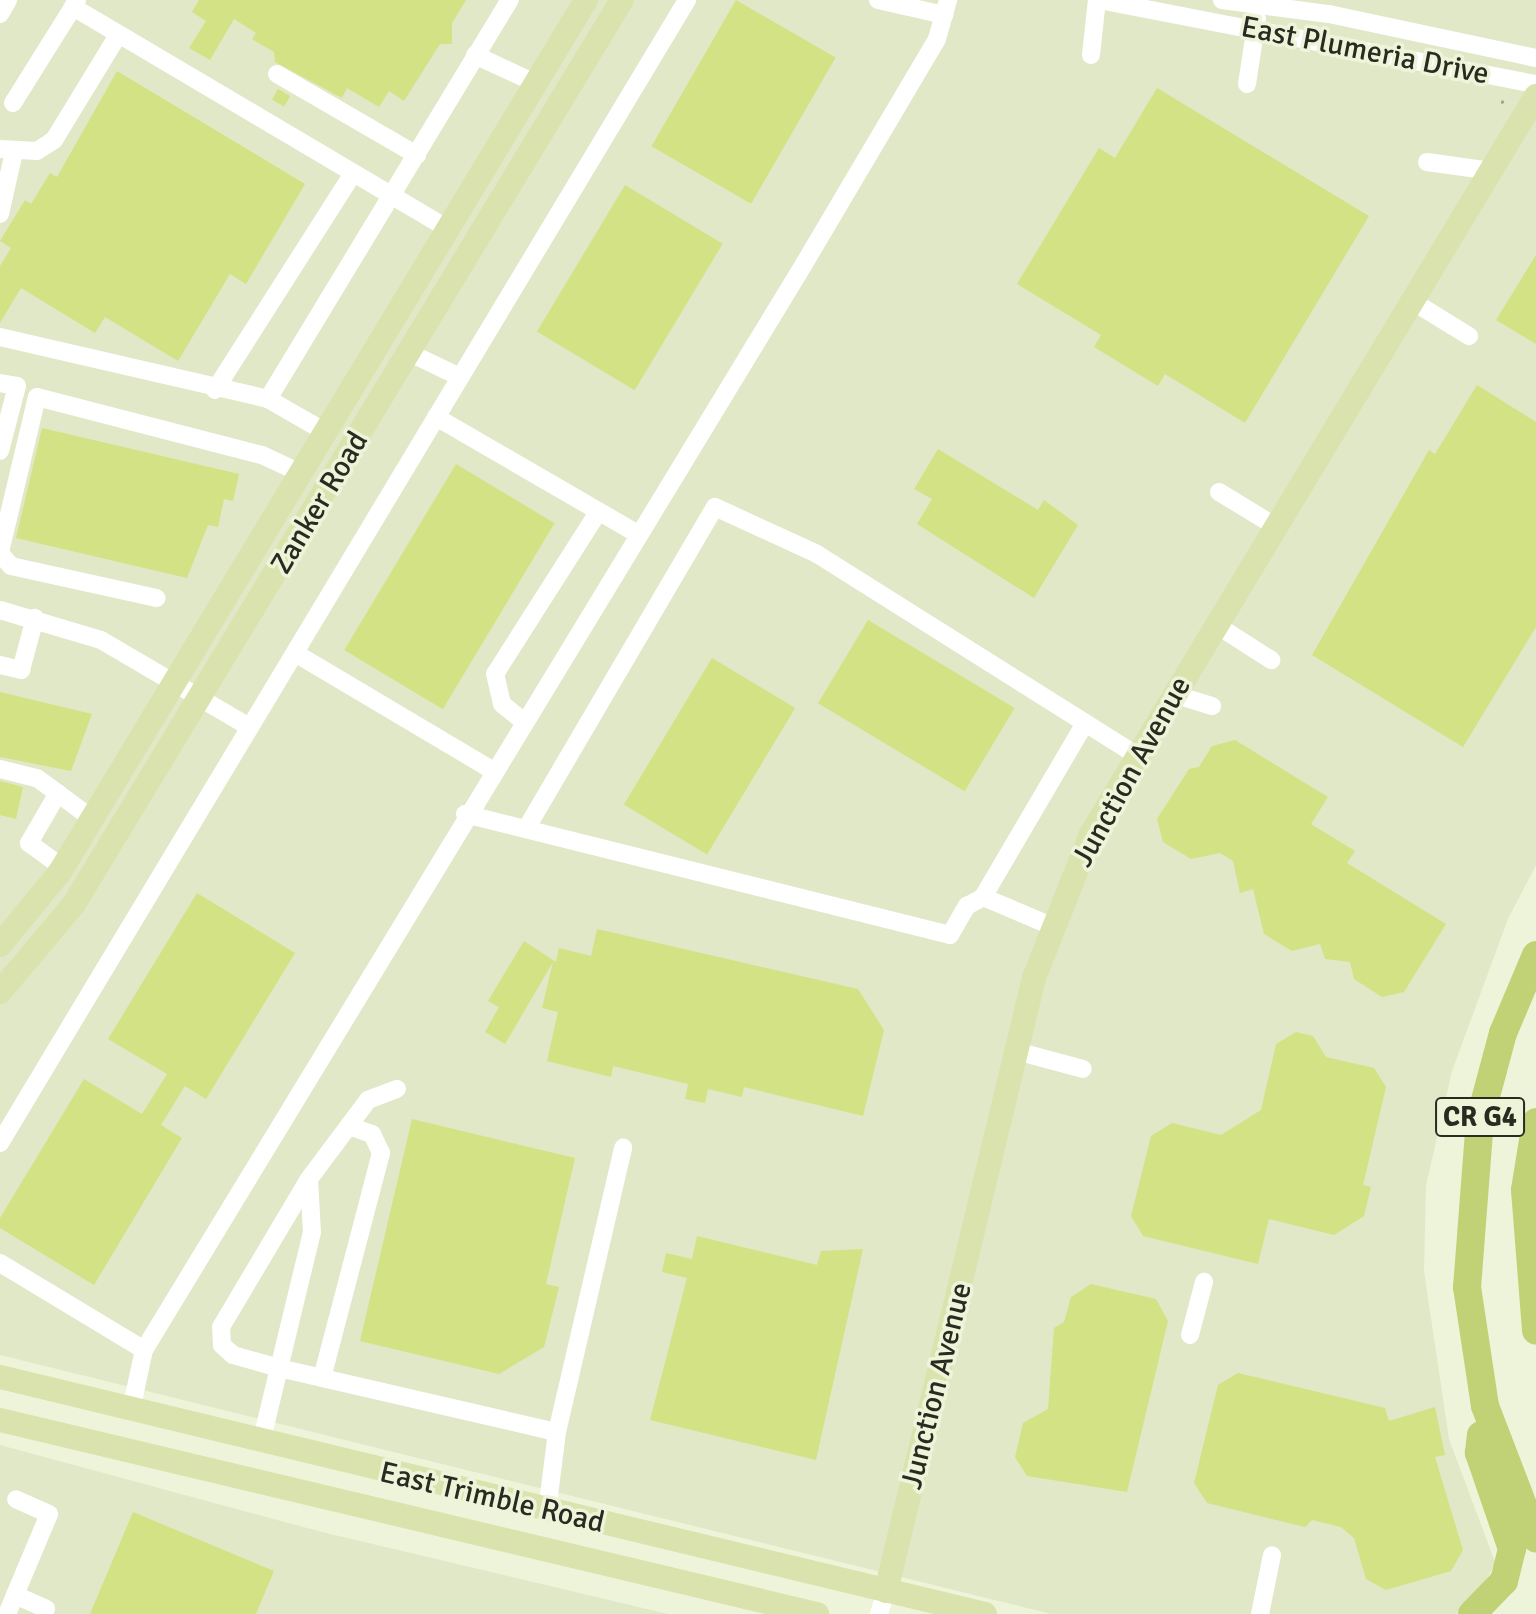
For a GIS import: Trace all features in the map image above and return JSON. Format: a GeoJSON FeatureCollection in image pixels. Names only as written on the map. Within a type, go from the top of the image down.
{"type":"FeatureCollection","features":[{"type":"Feature","properties":{"kind":"highway","name":"CR G4"},"geometry":{"type":"LineString","coordinates":[[1536,955],[1503,1033],[1471,1178],[1467,1287],[1485,1406],[1536,1539]]}},
{"type":"Feature","properties":{"kind":"highway","name":"CR G4"},"geometry":{"type":"LineString","coordinates":[[1536,1122],[1525,1190],[1536,1331]]}},
{"type":"Feature","properties":{"kind":"highway"},"geometry":{"type":"LineString","coordinates":[[1472,1614],[1504,1581],[1512,1549],[1479,1453],[1485,1406]]}},
{"type":"Feature","properties":{"kind":"main road","name":"Zanker Road"},"geometry":{"type":"LineString","coordinates":[[4,931],[63,868],[297,471],[586,0]]}},
{"type":"Feature","properties":{"kind":"main road","name":"Zanker Road"},"geometry":{"type":"LineString","coordinates":[[0,992],[74,904],[622,0]]}},
{"type":"Feature","properties":{"kind":"main road","name":"Junction Avenue"},"geometry":{"type":"LineString","coordinates":[[882,1602],[1016,1051],[1054,927],[1091,834],[1536,96]]}},
{"type":"Feature","properties":{"kind":"main road","name":"East Trimble Road"},"geometry":{"type":"LineString","coordinates":[[1,1377],[547,1511],[882,1602],[985,1614]]}},
{"type":"Feature","properties":{"kind":"main road","name":"East Trimble Road"},"geometry":{"type":"LineString","coordinates":[[0,1420],[817,1614]]}},
{"type":"Feature","properties":{"kind":"main road"},"geometry":{"type":"LineString","coordinates":[[681,1582],[772,1614]]}},
{"type":"Feature","properties":{"kind":"street"},"geometry":{"type":"LineString","coordinates":[[0,14],[8,0]]}},
{"type":"Feature","properties":{"kind":"street"},"geometry":{"type":"LineString","coordinates":[[268,399],[510,0]]}},
{"type":"Feature","properties":{"kind":"street"},"geometry":{"type":"LineString","coordinates":[[0,1143],[687,0]]}},
{"type":"Feature","properties":{"kind":"street"},"geometry":{"type":"LineString","coordinates":[[131,1410],[144,1350],[465,814],[875,145],[946,8],[878,0]]}},
{"type":"Feature","properties":{"kind":"street"},"geometry":{"type":"LineString","coordinates":[[1091,55],[1098,0]]}},
{"type":"Feature","properties":{"kind":"street","name":"East Plumeria Drive"},"geometry":{"type":"LineString","coordinates":[[1098,0],[1536,84]]}},
{"type":"Feature","properties":{"kind":"street","name":"East Plumeria Drive"},"geometry":{"type":"LineString","coordinates":[[1222,0],[1259,2],[1536,58]]}},
{"type":"Feature","properties":{"kind":"street"},"geometry":{"type":"LineString","coordinates":[[1247,84],[1259,2]]}},
{"type":"Feature","properties":{"kind":"street"},"geometry":{"type":"LineString","coordinates":[[13,103],[75,4],[118,35],[446,228]]}},
{"type":"Feature","properties":{"kind":"street"},"geometry":{"type":"LineString","coordinates":[[0,214],[7,151],[54,140],[118,35]]}},
{"type":"Feature","properties":{"kind":"street"},"geometry":{"type":"LineString","coordinates":[[475,55],[535,83]]}},
{"type":"Feature","properties":{"kind":"street"},"geometry":{"type":"LineString","coordinates":[[277,74],[417,155]]}},
{"type":"Feature","properties":{"kind":"street"},"geometry":{"type":"LineString","coordinates":[[1427,162],[1492,171]]}},
{"type":"Feature","properties":{"kind":"street"},"geometry":{"type":"LineString","coordinates":[[215,390],[352,175]]}},
{"type":"Feature","properties":{"kind":"street"},"geometry":{"type":"LineString","coordinates":[[1412,301],[1469,336]]}},
{"type":"Feature","properties":{"kind":"street"},"geometry":{"type":"LineString","coordinates":[[0,337],[215,390],[268,399],[322,430]]}},
{"type":"Feature","properties":{"kind":"street"},"geometry":{"type":"LineString","coordinates":[[410,353],[460,377]]}},
{"type":"Feature","properties":{"kind":"street"},"geometry":{"type":"LineString","coordinates":[[0,383],[17,386],[0,451]]}},
{"type":"Feature","properties":{"kind":"street"},"geometry":{"type":"LineString","coordinates":[[157,598],[11,566],[0,552],[37,397],[262,455],[297,471]]}},
{"type":"Feature","properties":{"kind":"street"},"geometry":{"type":"LineString","coordinates":[[436,417],[638,534]]}},
{"type":"Feature","properties":{"kind":"street"},"geometry":{"type":"LineString","coordinates":[[1219,492],[1275,526]]}},
{"type":"Feature","properties":{"kind":"street"},"geometry":{"type":"LineString","coordinates":[[526,829],[715,507],[817,554],[1136,755]]}},
{"type":"Feature","properties":{"kind":"street"},"geometry":{"type":"LineString","coordinates":[[523,721],[502,704],[495,674],[599,511]]}},
{"type":"Feature","properties":{"kind":"street"},"geometry":{"type":"LineString","coordinates":[[0,610],[101,640],[249,727]]}},
{"type":"Feature","properties":{"kind":"street"},"geometry":{"type":"LineString","coordinates":[[0,665],[21,670],[35,618]]}},
{"type":"Feature","properties":{"kind":"street"},"geometry":{"type":"LineString","coordinates":[[1215,624],[1271,660]]}},
{"type":"Feature","properties":{"kind":"street"},"geometry":{"type":"LineString","coordinates":[[295,653],[492,770]]}},
{"type":"Feature","properties":{"kind":"street"},"geometry":{"type":"LineString","coordinates":[[1173,694],[1212,706]]}},
{"type":"Feature","properties":{"kind":"street"},"geometry":{"type":"LineString","coordinates":[[465,814],[950,935],[967,906],[983,897],[1085,723]]}},
{"type":"Feature","properties":{"kind":"street"},"geometry":{"type":"LineString","coordinates":[[0,769],[37,778],[91,818]]}},
{"type":"Feature","properties":{"kind":"street"},"geometry":{"type":"LineString","coordinates":[[58,793],[29,843],[63,868]]}},
{"type":"Feature","properties":{"kind":"street"},"geometry":{"type":"LineString","coordinates":[[983,897],[1054,927]]}},
{"type":"Feature","properties":{"kind":"street"},"geometry":{"type":"LineString","coordinates":[[1016,1051],[1083,1069]]}},
{"type":"Feature","properties":{"kind":"street"},"geometry":{"type":"LineString","coordinates":[[397,1089],[368,1100],[309,1179],[219,1337],[233,1355],[279,1368],[557,1432]]}},
{"type":"Feature","properties":{"kind":"street"},"geometry":{"type":"LineString","coordinates":[[322,1378],[381,1153],[372,1134],[349,1126]]}},
{"type":"Feature","properties":{"kind":"street"},"geometry":{"type":"LineString","coordinates":[[547,1511],[557,1432],[623,1148]]}},
{"type":"Feature","properties":{"kind":"street"},"geometry":{"type":"LineString","coordinates":[[261,1443],[312,1232],[309,1179]]}},
{"type":"Feature","properties":{"kind":"street"},"geometry":{"type":"LineString","coordinates":[[0,1263],[144,1350]]}},
{"type":"Feature","properties":{"kind":"street"},"geometry":{"type":"LineString","coordinates":[[1190,1335],[1204,1282]]}},
{"type":"Feature","properties":{"kind":"street"},"geometry":{"type":"LineString","coordinates":[[7,1614],[49,1514],[16,1499]]}},
{"type":"Feature","properties":{"kind":"street"},"geometry":{"type":"LineString","coordinates":[[1260,1614],[1272,1555]]}},
{"type":"Feature","properties":{"kind":"street"},"geometry":{"type":"LineString","coordinates":[[15,1595],[46,1609]]}},
{"type":"Feature","properties":{"kind":"shaded area"},"geometry":{"type":"Polygon","coordinates":[[[0,0],[1536,0],[1536,865],[1508,919],[1452,1071],[1426,1186],[1424,1271],[1449,1439],[1495,1562],[1475,1605],[1455,1614],[1051,1614],[0,1355],[0,0]]]}},
{"type":"Feature","properties":{"kind":"shaded area"},"geometry":{"type":"Polygon","coordinates":[[[0,1445],[322,1532],[668,1614],[0,1614],[0,1445]]]}},
{"type":"Feature","properties":{"kind":"building"},"geometry":{"type":"Polygon","coordinates":[[[199,0],[466,0],[452,23],[452,44],[440,44],[404,101],[389,91],[379,107],[347,88],[342,98],[275,62],[274,52],[252,39],[256,33],[234,19],[210,60],[189,48],[206,21],[192,12],[199,0]]]}},
{"type":"Feature","properties":{"kind":"building"},"geometry":{"type":"Polygon","coordinates":[[[736,0],[836,58],[751,204],[652,146],[736,0]]]}},
{"type":"Feature","properties":{"kind":"building"},"geometry":{"type":"Polygon","coordinates":[[[117,71],[305,184],[246,284],[230,274],[178,361],[105,317],[95,333],[21,288],[0,323],[0,266],[11,248],[0,241],[25,200],[31,204],[50,173],[57,177],[117,71]]]}},
{"type":"Feature","properties":{"kind":"building"},"geometry":{"type":"Polygon","coordinates":[[[1157,88],[1369,216],[1245,423],[1165,374],[1158,386],[1094,347],[1101,335],[1017,284],[1099,148],[1115,158],[1157,88]]]}},
{"type":"Feature","properties":{"kind":"building"},"geometry":{"type":"Polygon","coordinates":[[[278,89],[290,96],[284,106],[272,99],[278,89]]]}},
{"type":"Feature","properties":{"kind":"building"},"geometry":{"type":"Polygon","coordinates":[[[625,185],[723,244],[635,390],[537,332],[625,185]]]}},
{"type":"Feature","properties":{"kind":"building"},"geometry":{"type":"Polygon","coordinates":[[[1536,255],[1536,344],[1496,320],[1536,255]]]}},
{"type":"Feature","properties":{"kind":"building"},"geometry":{"type":"Polygon","coordinates":[[[1477,385],[1536,422],[1536,627],[1463,747],[1312,655],[1429,450],[1435,454],[1477,385]]]}},
{"type":"Feature","properties":{"kind":"building"},"geometry":{"type":"Polygon","coordinates":[[[42,428],[239,474],[233,501],[224,499],[218,527],[208,525],[187,578],[16,538],[42,428]]]}},
{"type":"Feature","properties":{"kind":"building"},"geometry":{"type":"Polygon","coordinates":[[[938,449],[1038,510],[1044,500],[1078,525],[1034,598],[917,524],[932,499],[914,489],[938,449]]]}},
{"type":"Feature","properties":{"kind":"building"},"geometry":{"type":"Polygon","coordinates":[[[456,464],[555,523],[443,709],[344,650],[456,464]]]}},
{"type":"Feature","properties":{"kind":"building"},"geometry":{"type":"Polygon","coordinates":[[[868,620],[1015,708],[965,791],[818,703],[868,620]]]}},
{"type":"Feature","properties":{"kind":"building"},"geometry":{"type":"Polygon","coordinates":[[[712,658],[795,708],[707,855],[624,805],[712,658]]]}},
{"type":"Feature","properties":{"kind":"building"},"geometry":{"type":"Polygon","coordinates":[[[0,692],[92,714],[71,771],[0,757],[0,692]]]}},
{"type":"Feature","properties":{"kind":"building"},"geometry":{"type":"Polygon","coordinates":[[[1235,740],[1328,797],[1311,824],[1355,851],[1347,863],[1446,924],[1404,992],[1382,997],[1354,979],[1350,962],[1325,959],[1320,944],[1292,951],[1264,934],[1253,889],[1240,893],[1233,861],[1220,853],[1191,859],[1163,842],[1157,819],[1189,769],[1199,767],[1212,746],[1235,740]]]}},
{"type":"Feature","properties":{"kind":"building"},"geometry":{"type":"Polygon","coordinates":[[[0,781],[23,787],[16,819],[0,815],[0,781]]]}},
{"type":"Feature","properties":{"kind":"building"},"geometry":{"type":"Polygon","coordinates":[[[197,893],[295,953],[206,1099],[185,1086],[161,1125],[182,1138],[94,1285],[0,1228],[0,1218],[84,1079],[142,1114],[167,1074],[108,1039],[197,893]]]}},
{"type":"Feature","properties":{"kind":"building"},"geometry":{"type":"Polygon","coordinates":[[[597,929],[858,989],[884,1030],[863,1116],[744,1087],[742,1097],[708,1089],[705,1103],[685,1099],[688,1084],[613,1066],[611,1077],[547,1061],[558,1012],[542,1008],[553,962],[505,1044],[485,1032],[499,1007],[488,1001],[524,941],[556,962],[559,948],[591,956],[597,929]]]}},
{"type":"Feature","properties":{"kind":"building"},"geometry":{"type":"Polygon","coordinates":[[[1296,1032],[1313,1036],[1326,1057],[1374,1068],[1386,1087],[1363,1185],[1371,1187],[1364,1216],[1334,1235],[1269,1219],[1258,1264],[1143,1236],[1131,1216],[1151,1136],[1172,1123],[1221,1135],[1261,1110],[1276,1044],[1296,1032]]]}},
{"type":"Feature","properties":{"kind":"building"},"geometry":{"type":"Polygon","coordinates":[[[412,1119],[575,1158],[546,1284],[559,1287],[544,1347],[499,1374],[360,1341],[412,1119]]]}},
{"type":"Feature","properties":{"kind":"building"},"geometry":{"type":"Polygon","coordinates":[[[697,1236],[817,1265],[821,1251],[863,1249],[816,1460],[650,1420],[687,1278],[662,1272],[666,1253],[692,1259],[697,1236]]]}},
{"type":"Feature","properties":{"kind":"building"},"geometry":{"type":"Polygon","coordinates":[[[1091,1284],[1156,1299],[1168,1321],[1127,1492],[1027,1476],[1015,1457],[1023,1423],[1048,1409],[1054,1328],[1064,1322],[1071,1297],[1091,1284]]]}},
{"type":"Feature","properties":{"kind":"building"},"geometry":{"type":"Polygon","coordinates":[[[1238,1373],[1385,1408],[1389,1421],[1435,1407],[1445,1455],[1435,1457],[1463,1550],[1451,1571],[1386,1590],[1366,1579],[1354,1538],[1341,1527],[1312,1520],[1305,1527],[1207,1503],[1194,1483],[1218,1385],[1238,1373]]]}},
{"type":"Feature","properties":{"kind":"building"},"geometry":{"type":"Polygon","coordinates":[[[133,1512],[274,1571],[256,1614],[90,1614],[133,1512]]]}}]}
